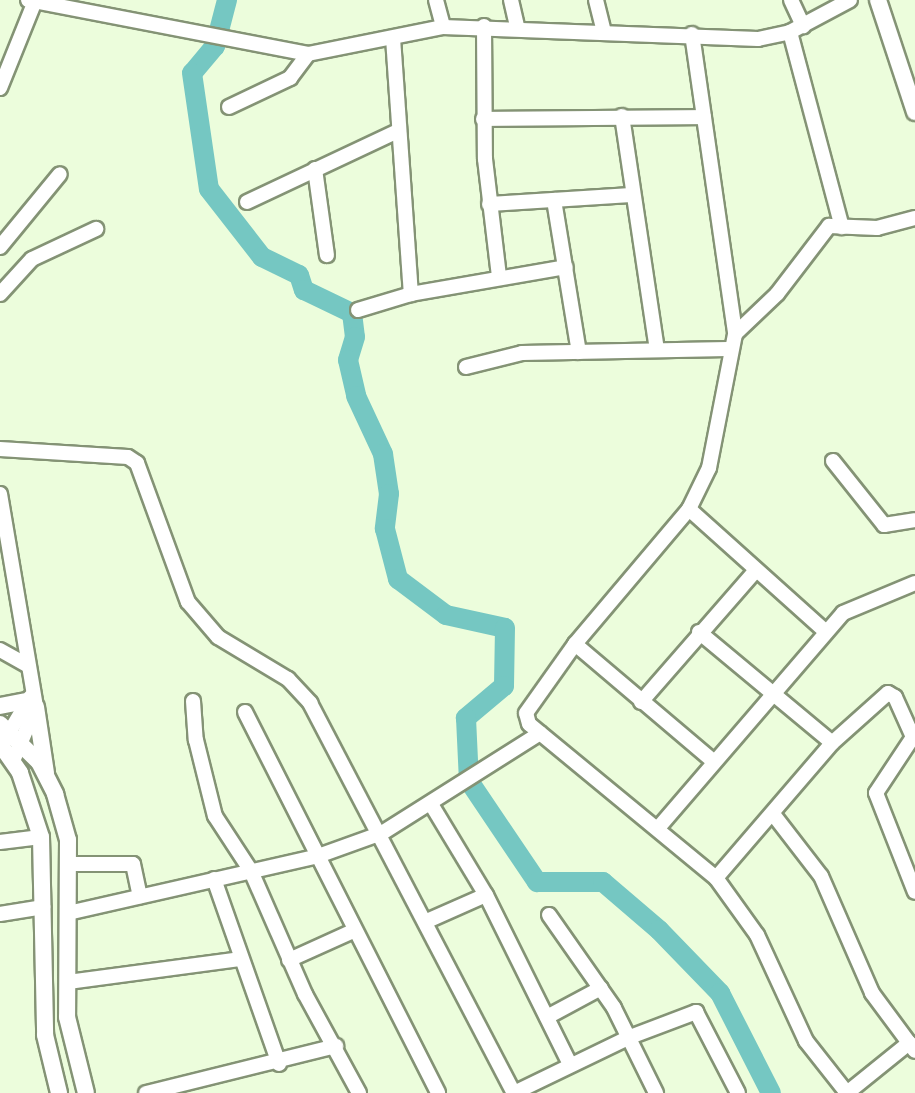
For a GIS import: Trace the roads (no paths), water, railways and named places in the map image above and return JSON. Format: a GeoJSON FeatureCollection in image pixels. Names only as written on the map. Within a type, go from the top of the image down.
{"type":"FeatureCollection","features":[{"type":"Feature","properties":{"kind":"main road"},"geometry":{"type":"LineString","coordinates":[[878,0],[914,104]]}},
{"type":"Feature","properties":{"kind":"main road"},"geometry":{"type":"LineString","coordinates":[[0,706],[31,701],[46,774],[65,831],[69,864],[68,982],[71,1045],[86,1093]]}},
{"type":"Feature","properties":{"kind":"main road"},"geometry":{"type":"LineString","coordinates":[[6,737],[46,774]]}},
{"type":"Feature","properties":{"kind":"main road"},"geometry":{"type":"LineString","coordinates":[[6,737],[41,837],[45,1035],[59,1093]]}},
{"type":"Feature","properties":{"kind":"street"},"geometry":{"type":"LineString","coordinates":[[436,0],[443,27]]}},
{"type":"Feature","properties":{"kind":"street"},"geometry":{"type":"LineString","coordinates":[[511,0],[517,26]]}},
{"type":"Feature","properties":{"kind":"street"},"geometry":{"type":"LineString","coordinates":[[596,0],[603,29]]}},
{"type":"Feature","properties":{"kind":"street"},"geometry":{"type":"LineString","coordinates":[[791,0],[803,26]]}},
{"type":"Feature","properties":{"kind":"street"},"geometry":{"type":"LineString","coordinates":[[0,88],[32,1],[308,54],[443,27],[517,26],[603,29],[692,34],[735,40],[790,32],[850,0]]}},
{"type":"Feature","properties":{"kind":"street"},"geometry":{"type":"LineString","coordinates":[[484,26],[483,119],[489,204],[499,276]]}},
{"type":"Feature","properties":{"kind":"street"},"geometry":{"type":"LineString","coordinates":[[790,32],[842,227]]}},
{"type":"Feature","properties":{"kind":"street"},"geometry":{"type":"LineString","coordinates":[[692,34],[735,334]]}},
{"type":"Feature","properties":{"kind":"street"},"geometry":{"type":"LineString","coordinates":[[393,38],[396,132],[411,294]]}},
{"type":"Feature","properties":{"kind":"street"},"geometry":{"type":"LineString","coordinates":[[229,107],[290,78],[308,54]]}},
{"type":"Feature","properties":{"kind":"street"},"geometry":{"type":"LineString","coordinates":[[622,116],[632,195],[657,349]]}},
{"type":"Feature","properties":{"kind":"street"},"geometry":{"type":"LineString","coordinates":[[483,119],[704,117]]}},
{"type":"Feature","properties":{"kind":"street"},"geometry":{"type":"LineString","coordinates":[[247,202],[396,132]]}},
{"type":"Feature","properties":{"kind":"street"},"geometry":{"type":"LineString","coordinates":[[315,169],[327,255]]}},
{"type":"Feature","properties":{"kind":"street"},"geometry":{"type":"LineString","coordinates":[[0,247],[60,174]]}},
{"type":"Feature","properties":{"kind":"street"},"geometry":{"type":"LineString","coordinates":[[489,204],[632,195]]}},
{"type":"Feature","properties":{"kind":"street"},"geometry":{"type":"LineString","coordinates":[[554,200],[579,352]]}},
{"type":"Feature","properties":{"kind":"street"},"geometry":{"type":"LineString","coordinates":[[773,814],[821,876],[860,969],[912,1047],[847,1093],[806,1041],[757,935],[716,878],[658,827],[529,724],[529,703],[575,644],[689,509],[709,468],[728,349],[735,334],[777,294],[824,231],[842,227],[877,228],[915,218]]}},
{"type":"Feature","properties":{"kind":"street"},"geometry":{"type":"LineString","coordinates":[[0,294],[32,259],[96,229]]}},
{"type":"Feature","properties":{"kind":"street"},"geometry":{"type":"LineString","coordinates":[[358,310],[411,294],[499,276],[566,267]]}},
{"type":"Feature","properties":{"kind":"street"},"geometry":{"type":"LineString","coordinates":[[466,367],[522,353],[728,349]]}},
{"type":"Feature","properties":{"kind":"street"},"geometry":{"type":"LineString","coordinates":[[0,448],[128,457],[137,463],[196,615],[218,637],[301,691],[382,833],[514,1093],[630,1037],[696,1012],[738,1093]]}},
{"type":"Feature","properties":{"kind":"street"},"geometry":{"type":"LineString","coordinates":[[833,461],[884,525],[915,520]]}},
{"type":"Feature","properties":{"kind":"street"},"geometry":{"type":"LineString","coordinates":[[0,494],[31,701],[6,737]]}},
{"type":"Feature","properties":{"kind":"street"},"geometry":{"type":"LineString","coordinates":[[689,509],[825,630]]}},
{"type":"Feature","properties":{"kind":"street"},"geometry":{"type":"LineString","coordinates":[[640,702],[699,632],[756,570]]}},
{"type":"Feature","properties":{"kind":"street"},"geometry":{"type":"LineString","coordinates":[[658,827],[712,760],[825,630],[864,600],[915,583]]}},
{"type":"Feature","properties":{"kind":"street"},"geometry":{"type":"LineString","coordinates":[[699,632],[832,742]]}},
{"type":"Feature","properties":{"kind":"street"},"geometry":{"type":"LineString","coordinates":[[575,644],[640,702],[712,760]]}},
{"type":"Feature","properties":{"kind":"street"},"geometry":{"type":"LineString","coordinates":[[0,650],[27,665]]}},
{"type":"Feature","properties":{"kind":"street"},"geometry":{"type":"LineString","coordinates":[[716,878],[773,814],[832,742],[888,693],[895,697],[914,737],[876,793],[915,892]]}},
{"type":"Feature","properties":{"kind":"street"},"geometry":{"type":"LineString","coordinates":[[193,701],[196,740],[215,816],[251,871],[289,960],[359,1093]]}},
{"type":"Feature","properties":{"kind":"street"},"geometry":{"type":"LineString","coordinates":[[245,712],[438,1093]]}},
{"type":"Feature","properties":{"kind":"street"},"geometry":{"type":"LineString","coordinates":[[68,913],[318,856],[382,833],[540,733]]}},
{"type":"Feature","properties":{"kind":"street"},"geometry":{"type":"LineString","coordinates":[[431,804],[486,895],[570,1064]]}},
{"type":"Feature","properties":{"kind":"street"},"geometry":{"type":"LineString","coordinates":[[0,842],[41,837]]}},
{"type":"Feature","properties":{"kind":"street"},"geometry":{"type":"LineString","coordinates":[[69,864],[133,864],[140,896]]}},
{"type":"Feature","properties":{"kind":"street"},"geometry":{"type":"LineString","coordinates":[[214,879],[279,1064]]}},
{"type":"Feature","properties":{"kind":"street"},"geometry":{"type":"LineString","coordinates":[[427,921],[486,895]]}},
{"type":"Feature","properties":{"kind":"street"},"geometry":{"type":"LineString","coordinates":[[0,914],[43,907]]}},
{"type":"Feature","properties":{"kind":"street"},"geometry":{"type":"LineString","coordinates":[[549,915],[601,988],[630,1037],[656,1093]]}},
{"type":"Feature","properties":{"kind":"street"},"geometry":{"type":"LineString","coordinates":[[289,960],[355,930]]}},
{"type":"Feature","properties":{"kind":"street"},"geometry":{"type":"LineString","coordinates":[[68,982],[241,959]]}},
{"type":"Feature","properties":{"kind":"street"},"geometry":{"type":"LineString","coordinates":[[547,1017],[601,988]]}},
{"type":"Feature","properties":{"kind":"street"},"geometry":{"type":"LineString","coordinates":[[146,1093],[171,1083],[279,1064],[336,1046]]}},
{"type":"Feature","properties":{"kind":"waterway"},"geometry":{"type":"LineString","coordinates":[[227,0],[215,46],[192,73],[209,189],[262,257],[299,275],[304,290],[352,313],[355,337],[348,360],[356,396],[383,454],[389,494],[385,529],[398,579],[446,615],[505,628],[504,686],[466,718],[469,781],[537,882],[603,882],[659,930],[720,993],[771,1093]]}}]}
